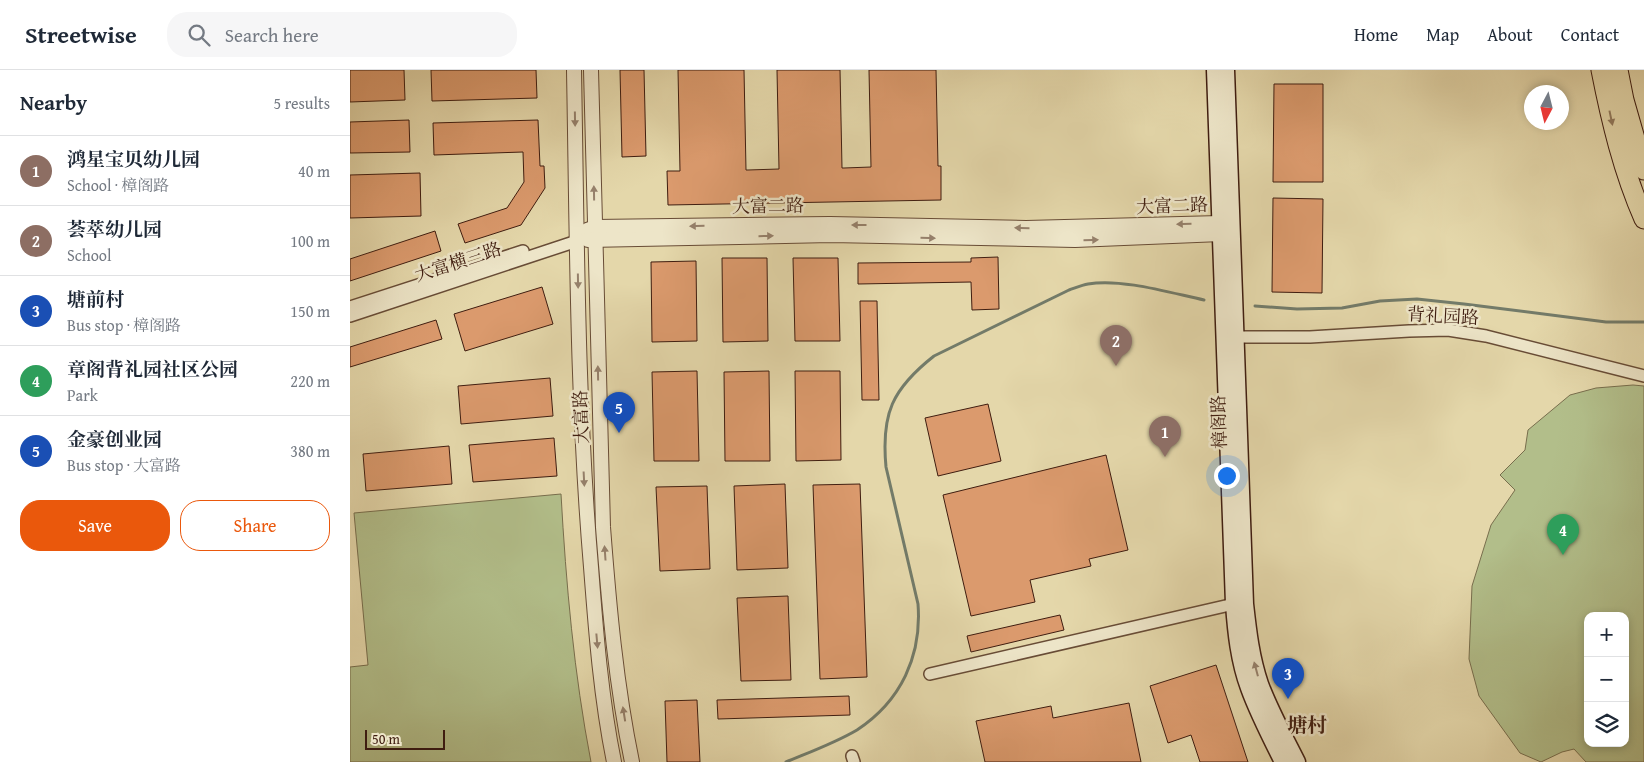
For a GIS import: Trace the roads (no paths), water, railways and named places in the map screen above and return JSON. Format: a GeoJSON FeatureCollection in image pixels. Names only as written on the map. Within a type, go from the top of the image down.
{"type":"FeatureCollection","features":[{"type":"Feature","properties":{"kind":"highway"},"geometry":{"type":"LineString","coordinates":[[1601,70],[1613,129],[1644,219]]}},
{"type":"Feature","properties":{"kind":"highway"},"geometry":{"type":"LineString","coordinates":[[1618,70],[1624,100],[1644,170]]}},
{"type":"Feature","properties":{"kind":"main road","name":"樟阁路"},"geometry":{"type":"LineString","coordinates":[[1215,70],[1224,228],[1236,631],[1248,687],[1284,762]]}},
{"type":"Feature","properties":{"kind":"main road","name":"樟阁路"},"geometry":{"type":"LineString","coordinates":[[1226,70],[1224,228],[1236,337],[1248,631],[1260,684],[1297,762]]}},
{"type":"Feature","properties":{"kind":"street","name":"大富路"},"geometry":{"type":"LineString","coordinates":[[574,70],[582,440],[587,526],[601,680],[614,762]]}},
{"type":"Feature","properties":{"kind":"street","name":"大富路"},"geometry":{"type":"LineString","coordinates":[[591,70],[603,527],[617,667],[632,762]]}},
{"type":"Feature","properties":{"kind":"street","name":"大富二路"},"geometry":{"type":"LineString","coordinates":[[577,237],[595,233],[830,224],[1045,228],[1224,228]]}},
{"type":"Feature","properties":{"kind":"street","name":"大富横三路"},"geometry":{"type":"LineString","coordinates":[[350,307],[577,237]]}},
{"type":"Feature","properties":{"kind":"street","name":"大富横三路"},"geometry":{"type":"LineString","coordinates":[[350,316],[577,237]]}},
{"type":"Feature","properties":{"kind":"street","name":"背礼园路"},"geometry":{"type":"LineString","coordinates":[[1236,337],[1310,337],[1448,330],[1486,336],[1644,376]]}},
{"type":"Feature","properties":{"kind":"street"},"geometry":{"type":"LineString","coordinates":[[930,674],[1234,604]]}},
{"type":"Feature","properties":{"kind":"waterway"},"geometry":{"type":"LineString","coordinates":[[786,762],[840,739],[857,730],[872,718],[897,691],[906,676],[912,659],[916,642],[918,604],[886,467],[885,448],[885,432],[892,404],[908,380],[934,356],[1069,290],[1083,285],[1115,283],[1161,290],[1204,300]]}},
{"type":"Feature","properties":{"kind":"waterway"},"geometry":{"type":"LineString","coordinates":[[1255,306],[1297,309],[1342,308],[1380,301],[1417,299],[1606,322],[1644,322]]}},
{"type":"Feature","properties":{"kind":"place","name":"荟萃幼儿园"},"geometry":{"type":"Point","coordinates":[1116,366]}},
{"type":"Feature","properties":{"kind":"place","name":"金豪创业园"},"geometry":{"type":"Point","coordinates":[619,433]}},
{"type":"Feature","properties":{"kind":"place","name":"鸿星宝贝幼儿园"},"geometry":{"type":"Point","coordinates":[1165,457]}},
{"type":"Feature","properties":{"kind":"place","name":"章阁背礼园社区公园"},"geometry":{"type":"Point","coordinates":[1563,555]}},
{"type":"Feature","properties":{"kind":"place","name":"塘前村"},"geometry":{"type":"Point","coordinates":[1288,699]}},
{"type":"Feature","properties":{"kind":"district","name":"塘村"},"geometry":{"type":"Point","coordinates":[1307,725]}}]}
